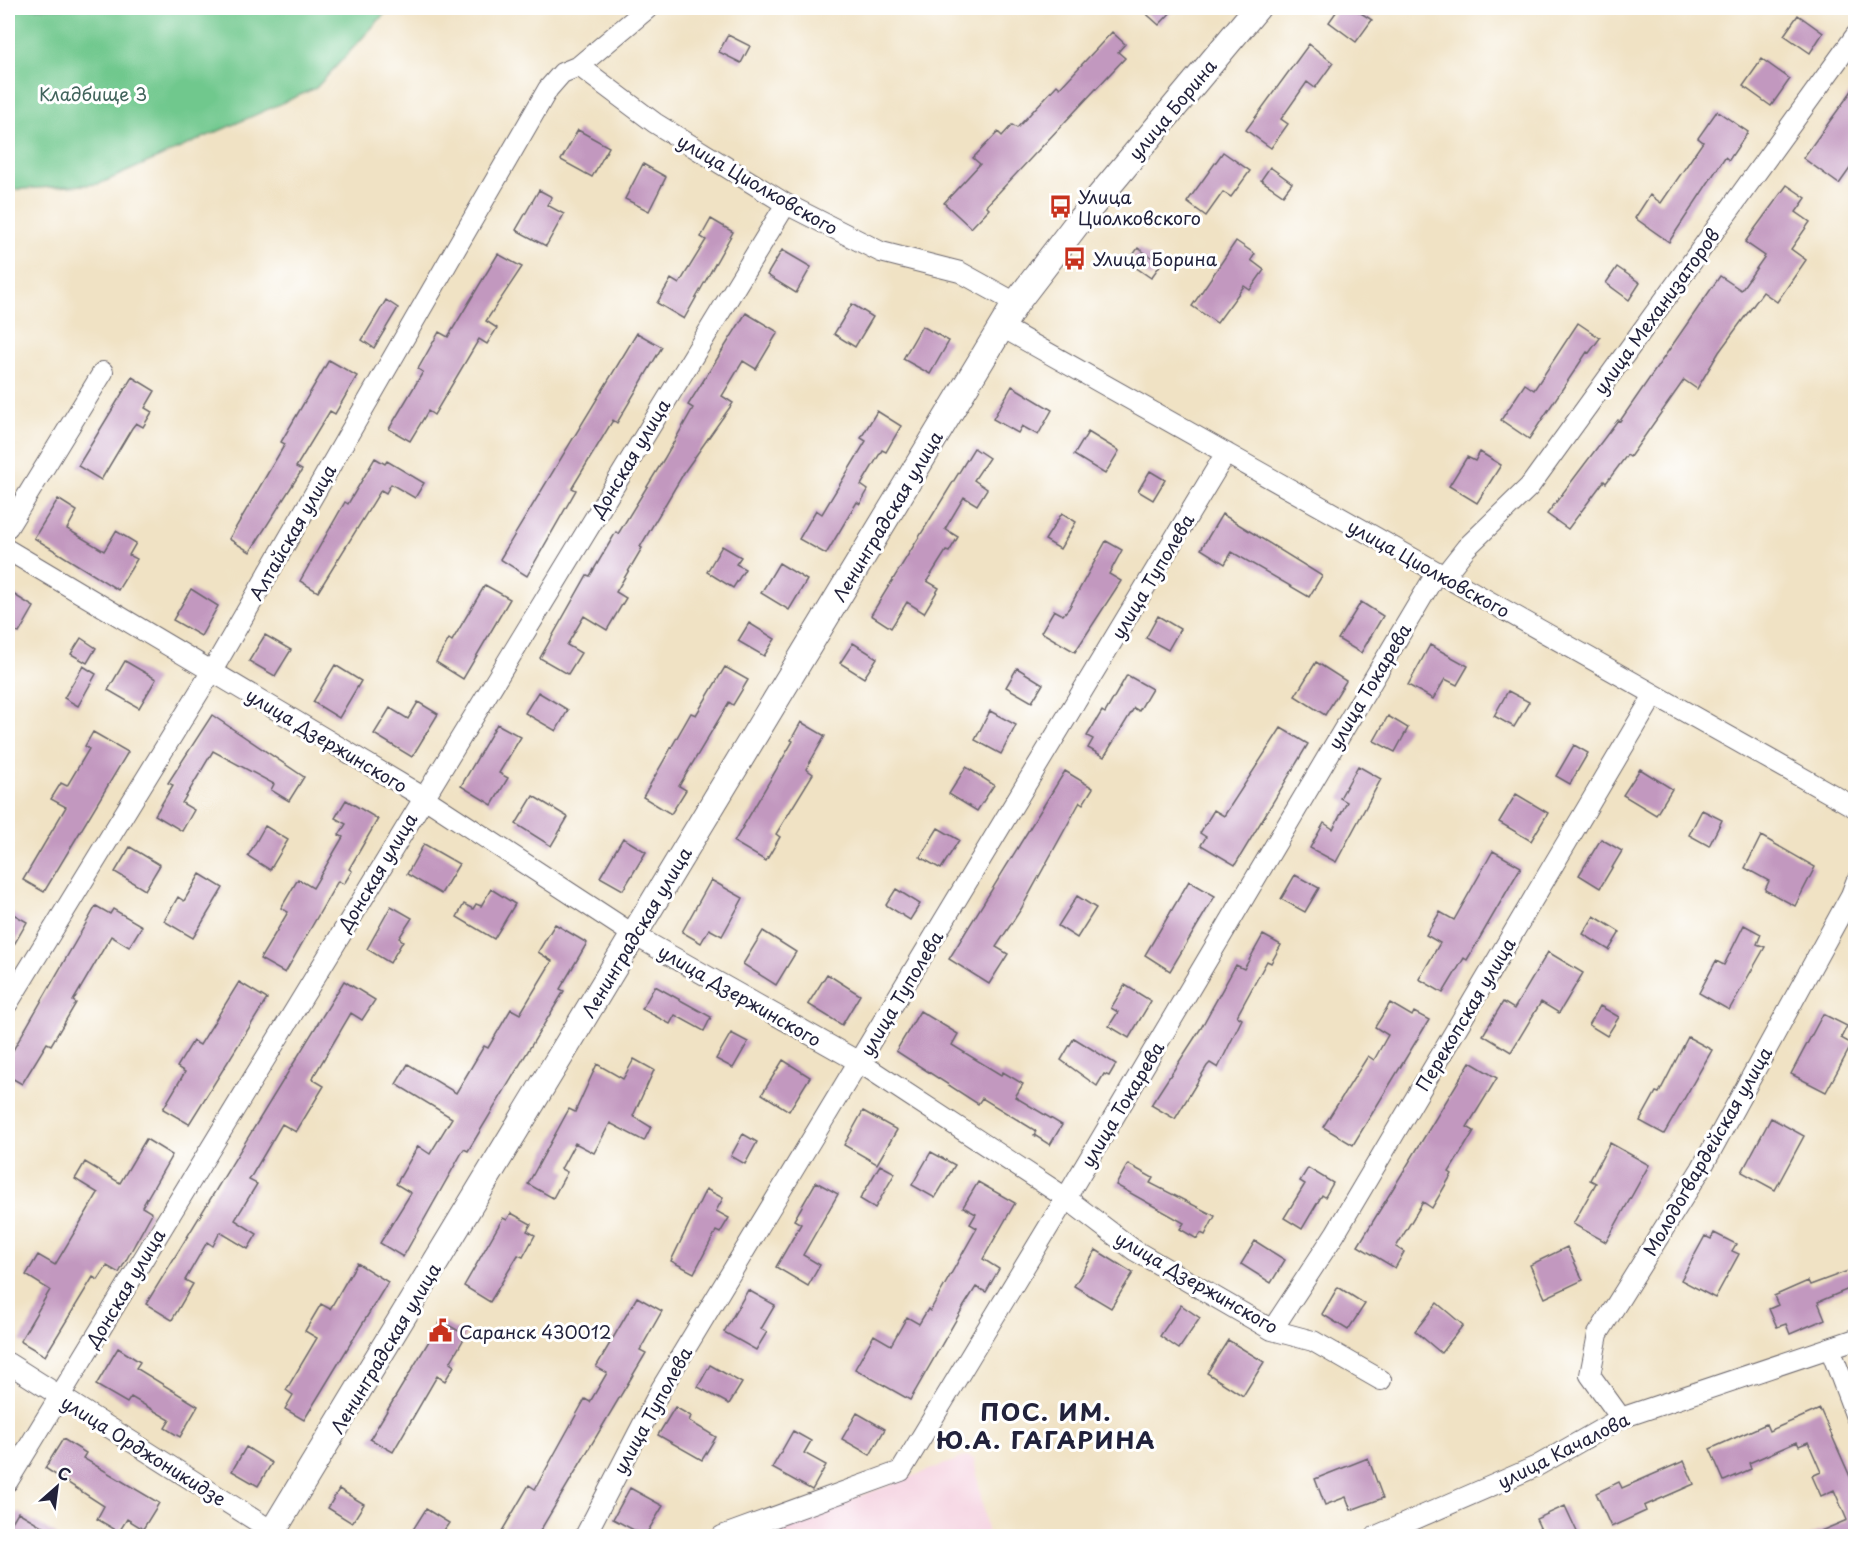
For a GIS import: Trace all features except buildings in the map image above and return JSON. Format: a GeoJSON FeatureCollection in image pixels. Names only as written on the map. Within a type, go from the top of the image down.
{"type":"FeatureCollection","features":[{"type":"Feature","properties":{"kind":"street","name":"Алтайская улица"},"geometry":{"type":"LineString","coordinates":[[8,1004],[212,671],[548,89],[562,73],[579,66],[648,8]]}},
{"type":"Feature","properties":{"kind":"street","name":"улица Борина"},"geometry":{"type":"LineString","coordinates":[[1002,327],[1016,303],[1079,221],[1257,8]]}},
{"type":"Feature","properties":{"kind":"street","name":"улица Механизаторов"},"geometry":{"type":"LineString","coordinates":[[1440,574],[1529,487],[1856,35]]}},
{"type":"Feature","properties":{"kind":"street","name":"улица Циолковского"},"geometry":{"type":"LineString","coordinates":[[579,66],[656,123],[786,204],[881,252],[960,272],[1016,303]]}},
{"type":"Feature","properties":{"kind":"street","name":"Донская улица"},"geometry":{"type":"LineString","coordinates":[[8,1481],[786,204]]}},
{"type":"Feature","properties":{"kind":"street","name":"улица Циолковского"},"geometry":{"type":"LineString","coordinates":[[1002,327],[1856,808]]}},
{"type":"Feature","properties":{"kind":"street","name":"Ленинградская улица"},"geometry":{"type":"LineString","coordinates":[[275,1535],[1002,327]]}},
{"type":"Feature","properties":{"kind":"street"},"geometry":{"type":"LineString","coordinates":[[8,527],[103,372]]}},
{"type":"Feature","properties":{"kind":"street","name":"улица Туполева"},"geometry":{"type":"LineString","coordinates":[[585,1536],[662,1389],[1226,453]]}},
{"type":"Feature","properties":{"kind":"street","name":"улица Дзержинского"},"geometry":{"type":"LineString","coordinates":[[8,550],[423,797],[634,935],[859,1062],[1066,1198],[1134,1250],[1272,1330],[1313,1341],[1381,1380]]}},
{"type":"Feature","properties":{"kind":"street","name":"улица Токарева"},"geometry":{"type":"LineString","coordinates":[[722,1536],[901,1471],[1440,574]]}},
{"type":"Feature","properties":{"kind":"street","name":"Перекопская улица"},"geometry":{"type":"LineString","coordinates":[[1272,1330],[1335,1234],[1654,695]]}},
{"type":"Feature","properties":{"kind":"street","name":"Молодогвардейская улица"},"geometry":{"type":"LineString","coordinates":[[1621,1418],[1590,1375],[1598,1334],[1701,1169],[1856,882]]}},
{"type":"Feature","properties":{"kind":"street","name":"улица Качалова"},"geometry":{"type":"LineString","coordinates":[[1376,1536],[1537,1466],[1621,1418],[1856,1339]]}},
{"type":"Feature","properties":{"kind":"street"},"geometry":{"type":"LineString","coordinates":[[1830,1348],[1856,1417]]}},
{"type":"Feature","properties":{"kind":"street","name":"улица Орджоникидзе"},"geometry":{"type":"LineString","coordinates":[[8,1363],[275,1535]]}},
{"type":"Feature","properties":{"kind":"shaded area"},"geometry":{"type":"Polygon","coordinates":[[[967,1456],[974,1459],[988,1536],[752,1536],[967,1456]]]}},
{"type":"Feature","properties":{"kind":"green space","name":"Кладбище 3"},"geometry":{"type":"Polygon","coordinates":[[[8,8],[390,8],[316,88],[99,184],[8,190],[8,8]]]}},
{"type":"Feature","properties":{"kind":"place","name":"Улица Циолковского"},"geometry":{"type":"Point","coordinates":[1060,206]}},
{"type":"Feature","properties":{"kind":"place","name":"Улица Борина"},"geometry":{"type":"Point","coordinates":[1075,258]}},
{"type":"Feature","properties":{"kind":"place","name":"Саранск 430012"},"geometry":{"type":"Point","coordinates":[441,1331]}},
{"type":"Feature","properties":{"kind":"district","name":"ПОС. ИМ. Ю.А. ГАГАРИНА"},"geometry":{"type":"Point","coordinates":[1046,1425]}}]}
